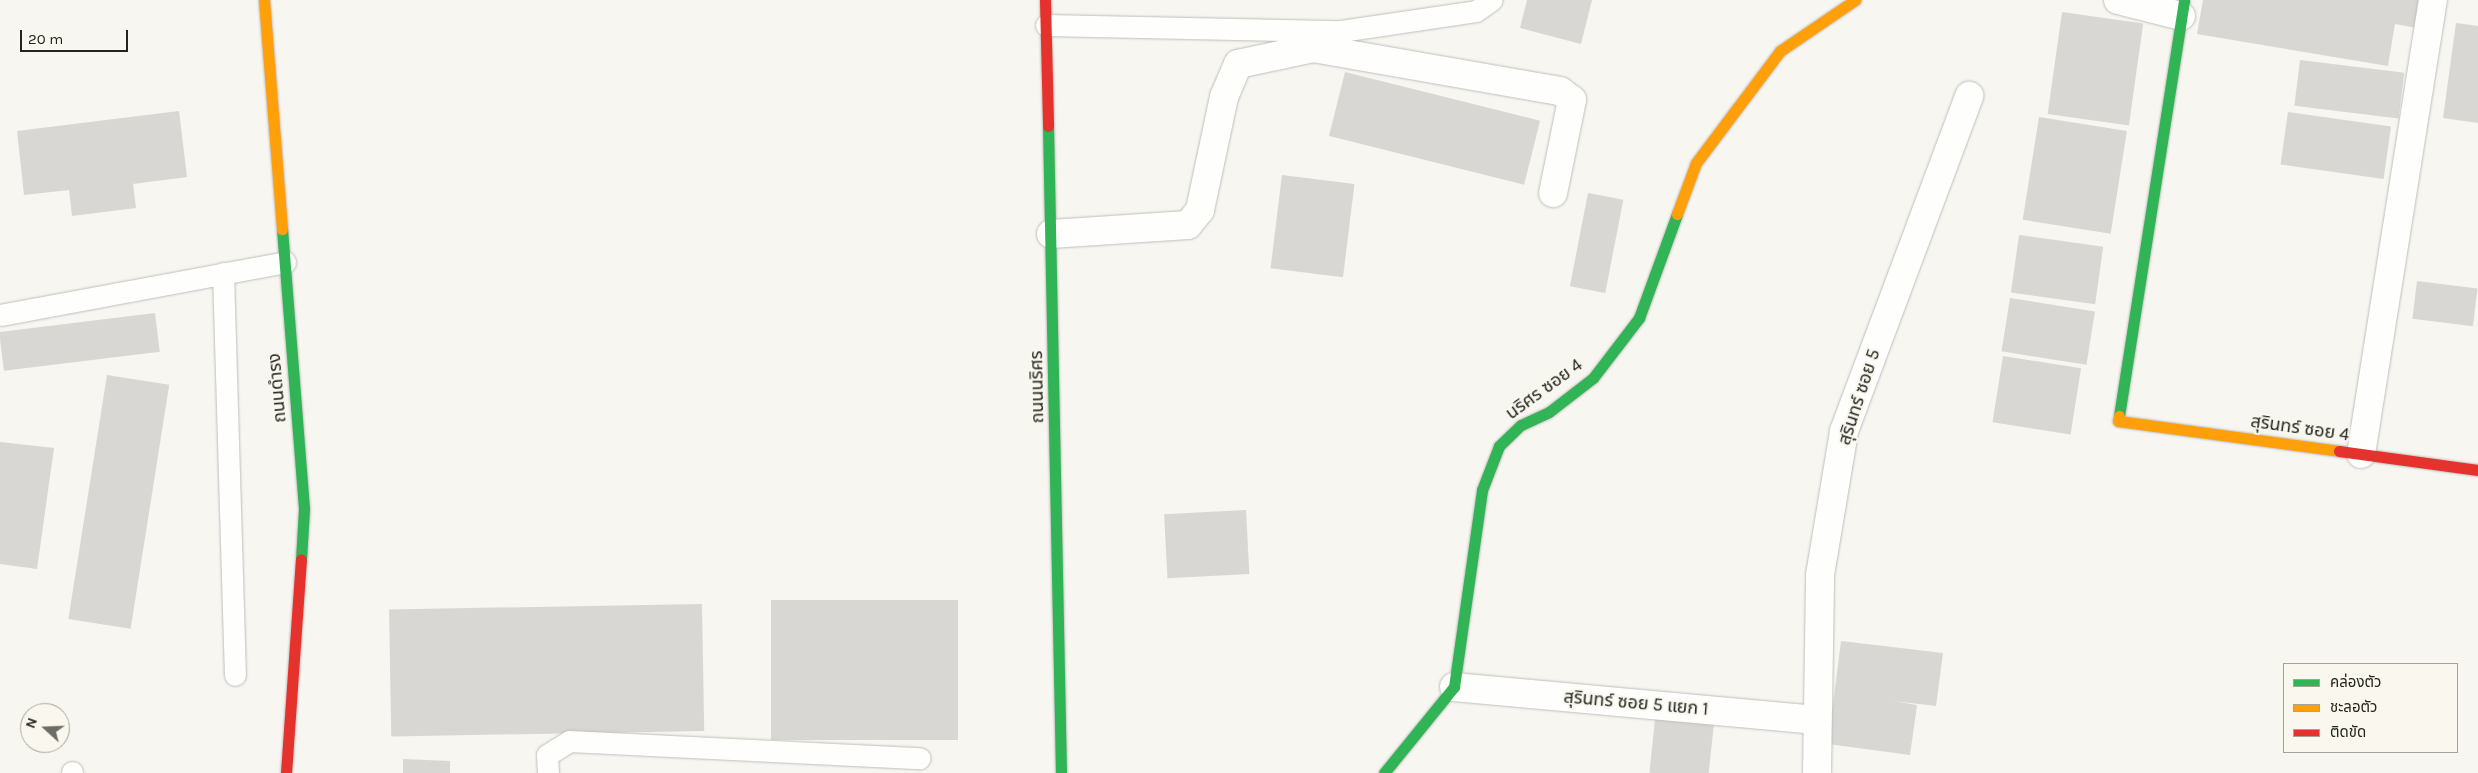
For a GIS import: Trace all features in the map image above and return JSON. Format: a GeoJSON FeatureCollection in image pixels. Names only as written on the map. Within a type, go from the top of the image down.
{"type":"FeatureCollection","features":[{"type":"Feature","properties":{"kind":"street","name":"ถนนดำรง"},"geometry":{"type":"LineString","coordinates":[[264,0],[304,509],[286,773]]}},
{"type":"Feature","properties":{"kind":"street","name":"ถนนนริศร"},"geometry":{"type":"LineString","coordinates":[[1045,0],[1061,773]]}},
{"type":"Feature","properties":{"kind":"street","name":"นริศร ซอย 4"},"geometry":{"type":"LineString","coordinates":[[1454,687],[1482,490],[1499,446],[1521,425],[1549,412],[1593,378],[1639,318],[1696,163],[1780,51],[1855,0]]}},
{"type":"Feature","properties":{"kind":"street"},"geometry":{"type":"LineString","coordinates":[[2118,0],[2182,8]]}},
{"type":"Feature","properties":{"kind":"street"},"geometry":{"type":"LineString","coordinates":[[2361,454],[2434,0]]}},
{"type":"Feature","properties":{"kind":"street","name":"สุรินทร์ ซอย 4"},"geometry":{"type":"LineString","coordinates":[[2182,8],[2118,421],[2478,470]]}},
{"type":"Feature","properties":{"kind":"street"},"geometry":{"type":"LineString","coordinates":[[1051,234],[1188,225],[1200,210],[1224,97],[1238,64],[1313,48],[1560,91],[1572,100],[1553,194]]}},
{"type":"Feature","properties":{"kind":"street","name":"สุรินทร์ ซอย 5"},"geometry":{"type":"LineString","coordinates":[[1817,773],[1820,575],[1844,431],[1969,96]]}},
{"type":"Feature","properties":{"kind":"street","name":"สุรินทร์ ซอย 5 แยก 1"},"geometry":{"type":"LineString","coordinates":[[1454,687],[1817,720]]}},
{"type":"Feature","properties":{"kind":"street"},"geometry":{"type":"LineString","coordinates":[[1384,773],[1454,687]]}},
{"type":"Feature","properties":{"kind":"lane"},"geometry":{"type":"LineString","coordinates":[[1046,24],[1341,31],[1476,11],[1492,0]]}},
{"type":"Feature","properties":{"kind":"lane"},"geometry":{"type":"LineString","coordinates":[[0,315],[284,262]]}},
{"type":"Feature","properties":{"kind":"lane"},"geometry":{"type":"LineString","coordinates":[[223,273],[235,675]]}},
{"type":"Feature","properties":{"kind":"lane"},"geometry":{"type":"LineString","coordinates":[[548,773],[547,755],[569,741],[920,758]]}},
{"type":"Feature","properties":{"kind":"building"},"geometry":{"type":"Polygon","coordinates":[[[1527,0],[1592,0],[1581,44],[1520,28],[1527,0]]]}},
{"type":"Feature","properties":{"kind":"building"},"geometry":{"type":"Polygon","coordinates":[[[2203,0],[2421,0],[2417,28],[2395,24],[2388,66],[2197,34],[2203,0]]]}},
{"type":"Feature","properties":{"kind":"building"},"geometry":{"type":"Polygon","coordinates":[[[2062,12],[2143,23],[2129,125],[2048,114],[2062,12]]]}},
{"type":"Feature","properties":{"kind":"building"},"geometry":{"type":"Polygon","coordinates":[[[2456,23],[2478,26],[2478,123],[2443,118],[2456,23]]]}},
{"type":"Feature","properties":{"kind":"building"},"geometry":{"type":"Polygon","coordinates":[[[2300,60],[2404,73],[2399,118],[2294,106],[2300,60]]]}},
{"type":"Feature","properties":{"kind":"building"},"geometry":{"type":"Polygon","coordinates":[[[1345,72],[1540,121],[1524,185],[1329,136],[1345,72]]]}},
{"type":"Feature","properties":{"kind":"building"},"geometry":{"type":"Polygon","coordinates":[[[179,111],[187,177],[133,184],[136,208],[72,216],[69,190],[24,195],[17,131],[179,111]]]}},
{"type":"Feature","properties":{"kind":"building"},"geometry":{"type":"Polygon","coordinates":[[[2288,112],[2391,126],[2384,179],[2281,164],[2288,112]]]}},
{"type":"Feature","properties":{"kind":"building"},"geometry":{"type":"Polygon","coordinates":[[[2039,117],[2127,131],[2111,234],[2023,220],[2039,117]]]}},
{"type":"Feature","properties":{"kind":"building"},"geometry":{"type":"Polygon","coordinates":[[[1282,175],[1354,184],[1343,277],[1271,268],[1282,175]]]}},
{"type":"Feature","properties":{"kind":"building"},"geometry":{"type":"Polygon","coordinates":[[[1588,193],[1623,200],[1605,293],[1570,286],[1588,193]]]}},
{"type":"Feature","properties":{"kind":"building"},"geometry":{"type":"Polygon","coordinates":[[[2019,235],[2103,247],[2095,304],[2011,292],[2019,235]]]}},
{"type":"Feature","properties":{"kind":"building"},"geometry":{"type":"Polygon","coordinates":[[[2417,281],[2478,288],[2473,326],[2412,319],[2417,281]]]}},
{"type":"Feature","properties":{"kind":"building"},"geometry":{"type":"Polygon","coordinates":[[[2010,298],[2095,311],[2086,365],[2002,351],[2010,298]]]}},
{"type":"Feature","properties":{"kind":"building"},"geometry":{"type":"Polygon","coordinates":[[[155,313],[160,352],[4,371],[0,332],[155,313]]]}},
{"type":"Feature","properties":{"kind":"building"},"geometry":{"type":"Polygon","coordinates":[[[2003,356],[2081,368],[2071,435],[1993,422],[2003,356]]]}},
{"type":"Feature","properties":{"kind":"building"},"geometry":{"type":"Polygon","coordinates":[[[107,375],[169,385],[131,629],[68,619],[107,375]]]}},
{"type":"Feature","properties":{"kind":"building"},"geometry":{"type":"Polygon","coordinates":[[[0,442],[54,448],[37,569],[0,564],[0,442]]]}},
{"type":"Feature","properties":{"kind":"building"},"geometry":{"type":"Polygon","coordinates":[[[1246,510],[1249,574],[1167,578],[1164,514],[1246,510]]]}},
{"type":"Feature","properties":{"kind":"building"},"geometry":{"type":"Polygon","coordinates":[[[771,600],[958,600],[958,740],[771,740],[771,600]]]}},
{"type":"Feature","properties":{"kind":"building"},"geometry":{"type":"Polygon","coordinates":[[[702,604],[704,731],[391,736],[389,609],[702,604]]]}},
{"type":"Feature","properties":{"kind":"building"},"geometry":{"type":"Polygon","coordinates":[[[1841,641],[1943,653],[1936,706],[1893,701],[1917,705],[1910,755],[1828,744],[1841,641]]]}},
{"type":"Feature","properties":{"kind":"building"},"geometry":{"type":"Polygon","coordinates":[[[1656,710],[1715,716],[1709,773],[1649,773],[1656,710]]]}},
{"type":"Feature","properties":{"kind":"building"},"geometry":{"type":"Polygon","coordinates":[[[403,759],[450,761],[450,773],[403,773],[403,759]]]}},
{"type":"Feature","properties":{"kind":"traffic: fast"},"geometry":{"type":"LineString","coordinates":[[2119,416],[2184,0]]}},
{"type":"Feature","properties":{"kind":"traffic: fast"},"geometry":{"type":"LineString","coordinates":[[1048,126],[1061,773]]}},
{"type":"Feature","properties":{"kind":"traffic: fast"},"geometry":{"type":"LineString","coordinates":[[1384,773],[1454,687],[1482,490],[1499,446],[1521,425],[1549,412],[1593,378],[1639,318],[1677,214]]}},
{"type":"Feature","properties":{"kind":"traffic: fast"},"geometry":{"type":"LineString","coordinates":[[282,229],[304,509],[301,560]]}},
{"type":"Feature","properties":{"kind":"traffic: slow"},"geometry":{"type":"LineString","coordinates":[[264,0],[282,229]]}},
{"type":"Feature","properties":{"kind":"traffic: slow"},"geometry":{"type":"LineString","coordinates":[[1677,214],[1696,163],[1780,51],[1855,0]]}},
{"type":"Feature","properties":{"kind":"traffic: slow"},"geometry":{"type":"LineString","coordinates":[[2119,416],[2118,421],[2339,451]]}},
{"type":"Feature","properties":{"kind":"traffic: jam"},"geometry":{"type":"LineString","coordinates":[[1045,0],[1048,126]]}},
{"type":"Feature","properties":{"kind":"traffic: jam"},"geometry":{"type":"LineString","coordinates":[[2339,451],[2478,470]]}},
{"type":"Feature","properties":{"kind":"traffic: jam"},"geometry":{"type":"LineString","coordinates":[[286,773],[301,560]]}}]}
